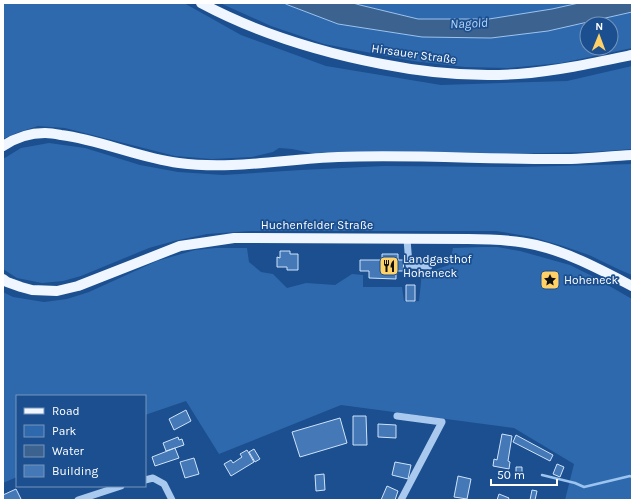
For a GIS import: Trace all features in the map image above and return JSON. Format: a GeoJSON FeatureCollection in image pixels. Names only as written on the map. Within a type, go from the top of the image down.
{"type":"FeatureCollection","features":[{"type":"Feature","properties":{"kind":"main road","name":"Hirsauer Straße"},"geometry":{"type":"LineString","coordinates":[[201,3],[236,20],[297,43],[329,52],[388,65],[441,73],[489,75],[517,74],[566,68],[632,55]]}},
{"type":"Feature","properties":{"kind":"main road"},"geometry":{"type":"LineString","coordinates":[[3,146],[24,136],[46,133],[86,139],[150,158],[208,166],[230,166],[338,157],[574,159],[632,155]]}},
{"type":"Feature","properties":{"kind":"main road","name":"Huchenfelder Straße"},"geometry":{"type":"LineString","coordinates":[[3,279],[7,282],[32,290],[57,291],[78,286],[180,246],[234,238],[468,238],[535,245],[582,261],[632,286]]}},
{"type":"Feature","properties":{"kind":"street"},"geometry":{"type":"LineString","coordinates":[[407,239],[408,265],[429,266]]}},
{"type":"Feature","properties":{"kind":"street"},"geometry":{"type":"LineString","coordinates":[[397,416],[442,422],[401,500]]}},
{"type":"Feature","properties":{"kind":"street"},"geometry":{"type":"LineString","coordinates":[[146,480],[153,478],[164,484],[172,500]]}},
{"type":"Feature","properties":{"kind":"street"},"geometry":{"type":"LineString","coordinates":[[78,500],[118,487]]}},
{"type":"Feature","properties":{"kind":"green space"},"geometry":{"type":"Polygon","coordinates":[[[3,3],[184,3],[241,35],[326,66],[441,85],[567,81],[632,66],[632,149],[591,152],[499,154],[406,152],[311,153],[279,148],[273,152],[252,157],[212,159],[175,156],[65,128],[38,126],[3,139],[3,3]]]}},
{"type":"Feature","properties":{"kind":"green space"},"geometry":{"type":"Polygon","coordinates":[[[220,3],[284,3],[338,24],[422,37],[491,38],[579,24],[579,56],[594,56],[561,63],[508,68],[465,67],[413,61],[324,44],[271,26],[220,3]]]}},
{"type":"Feature","properties":{"kind":"green space"},"geometry":{"type":"Polygon","coordinates":[[[353,3],[579,3],[489,19],[418,19],[353,3]]]}},
{"type":"Feature","properties":{"kind":"green space"},"geometry":{"type":"Polygon","coordinates":[[[632,12],[632,48],[619,51],[619,16],[615,16],[632,12]]]}},
{"type":"Feature","properties":{"kind":"green space"},"geometry":{"type":"Polygon","coordinates":[[[49,143],[85,148],[140,165],[178,172],[223,175],[384,166],[520,167],[632,164],[632,275],[589,255],[563,246],[532,237],[496,231],[251,231],[207,234],[174,241],[149,248],[81,276],[63,281],[42,283],[17,278],[3,269],[3,159],[21,148],[49,143]]]}},
{"type":"Feature","properties":{"kind":"green space"},"geometry":{"type":"Polygon","coordinates":[[[497,247],[520,251],[570,265],[632,299],[632,500],[565,500],[574,464],[514,428],[341,405],[219,454],[186,401],[146,415],[146,395],[16,395],[16,477],[3,483],[3,292],[13,297],[44,302],[67,299],[89,292],[157,261],[195,250],[247,248],[249,262],[261,272],[273,274],[287,288],[306,283],[335,285],[352,274],[363,275],[363,287],[402,287],[404,301],[410,302],[419,301],[422,272],[449,265],[453,248],[497,247]]]}},
{"type":"Feature","properties":{"kind":"water","name":"Nagold"},"geometry":{"type":"Polygon","coordinates":[[[284,3],[353,3],[418,19],[489,19],[579,3],[632,3],[632,12],[614,16],[579,16],[579,24],[548,31],[491,38],[422,37],[338,24],[284,3]]]}},
{"type":"Feature","properties":{"kind":"building"},"geometry":{"type":"Polygon","coordinates":[[[280,251],[290,251],[290,254],[298,254],[298,270],[287,270],[287,267],[277,267],[277,257],[280,258],[280,251]]]}},
{"type":"Feature","properties":{"kind":"building"},"geometry":{"type":"Polygon","coordinates":[[[382,254],[398,254],[398,260],[404,260],[403,271],[396,271],[396,279],[369,278],[369,271],[360,271],[360,260],[382,260],[382,254]]]}},
{"type":"Feature","properties":{"kind":"building"},"geometry":{"type":"Polygon","coordinates":[[[406,285],[415,285],[415,301],[406,301],[406,285]]]}},
{"type":"Feature","properties":{"kind":"building"},"geometry":{"type":"Polygon","coordinates":[[[186,410],[191,421],[174,430],[169,419],[186,410]]]}},
{"type":"Feature","properties":{"kind":"building"},"geometry":{"type":"Polygon","coordinates":[[[353,416],[366,416],[367,445],[353,445],[353,416]]]}},
{"type":"Feature","properties":{"kind":"building"},"geometry":{"type":"Polygon","coordinates":[[[340,418],[347,443],[300,457],[292,432],[340,418]]]}},
{"type":"Feature","properties":{"kind":"building"},"geometry":{"type":"Polygon","coordinates":[[[378,424],[396,425],[396,438],[378,437],[378,424]]]}},
{"type":"Feature","properties":{"kind":"building"},"geometry":{"type":"Polygon","coordinates":[[[502,434],[512,436],[508,461],[510,462],[509,469],[493,466],[494,459],[497,460],[502,434]]]}},
{"type":"Feature","properties":{"kind":"building"},"geometry":{"type":"Polygon","coordinates":[[[516,435],[553,455],[550,461],[513,442],[516,435]]]}},
{"type":"Feature","properties":{"kind":"building"},"geometry":{"type":"Polygon","coordinates":[[[178,437],[179,440],[182,439],[184,445],[166,451],[163,443],[178,437]]]}},
{"type":"Feature","properties":{"kind":"building"},"geometry":{"type":"Polygon","coordinates":[[[175,448],[179,458],[155,466],[152,457],[175,448]]]}},
{"type":"Feature","properties":{"kind":"building"},"geometry":{"type":"Polygon","coordinates":[[[254,449],[260,459],[255,462],[249,452],[254,449]]]}},
{"type":"Feature","properties":{"kind":"building"},"geometry":{"type":"Polygon","coordinates":[[[247,450],[254,462],[231,476],[224,464],[231,460],[233,463],[242,457],[240,454],[247,450]]]}},
{"type":"Feature","properties":{"kind":"building"},"geometry":{"type":"Polygon","coordinates":[[[194,458],[199,474],[185,478],[180,462],[194,458]]]}},
{"type":"Feature","properties":{"kind":"building"},"geometry":{"type":"Polygon","coordinates":[[[395,462],[411,465],[408,479],[392,475],[395,462]]]}},
{"type":"Feature","properties":{"kind":"building"},"geometry":{"type":"Polygon","coordinates":[[[557,464],[564,467],[560,477],[553,474],[557,464]]]}},
{"type":"Feature","properties":{"kind":"building"},"geometry":{"type":"Polygon","coordinates":[[[516,467],[522,467],[522,474],[516,474],[516,467]]]}},
{"type":"Feature","properties":{"kind":"building"},"geometry":{"type":"Polygon","coordinates":[[[324,474],[325,490],[316,491],[315,475],[324,474]]]}},
{"type":"Feature","properties":{"kind":"building"},"geometry":{"type":"Polygon","coordinates":[[[458,476],[471,479],[467,499],[454,497],[458,476]]]}},
{"type":"Feature","properties":{"kind":"building"},"geometry":{"type":"Polygon","coordinates":[[[387,486],[398,491],[395,500],[381,500],[387,486]]]}},
{"type":"Feature","properties":{"kind":"building"},"geometry":{"type":"Polygon","coordinates":[[[16,489],[21,499],[3,500],[3,495],[16,489]]]}},
{"type":"Feature","properties":{"kind":"building"},"geometry":{"type":"Polygon","coordinates":[[[532,490],[537,491],[535,500],[530,500],[532,490]]]}},
{"type":"Feature","properties":{"kind":"building"},"geometry":{"type":"Polygon","coordinates":[[[499,494],[509,498],[508,500],[497,500],[499,494]]]}},
{"type":"Feature","properties":{"kind":"waterway"},"geometry":{"type":"LineString","coordinates":[[542,475],[575,483],[584,487],[630,476],[632,477]]}},
{"type":"Feature","properties":{"kind":"place","name":"Landgasthof Hoheneck"},"geometry":{"type":"Point","coordinates":[389,266]}},
{"type":"Feature","properties":{"kind":"place","name":"Hoheneck"},"geometry":{"type":"Point","coordinates":[550,280]}}]}
